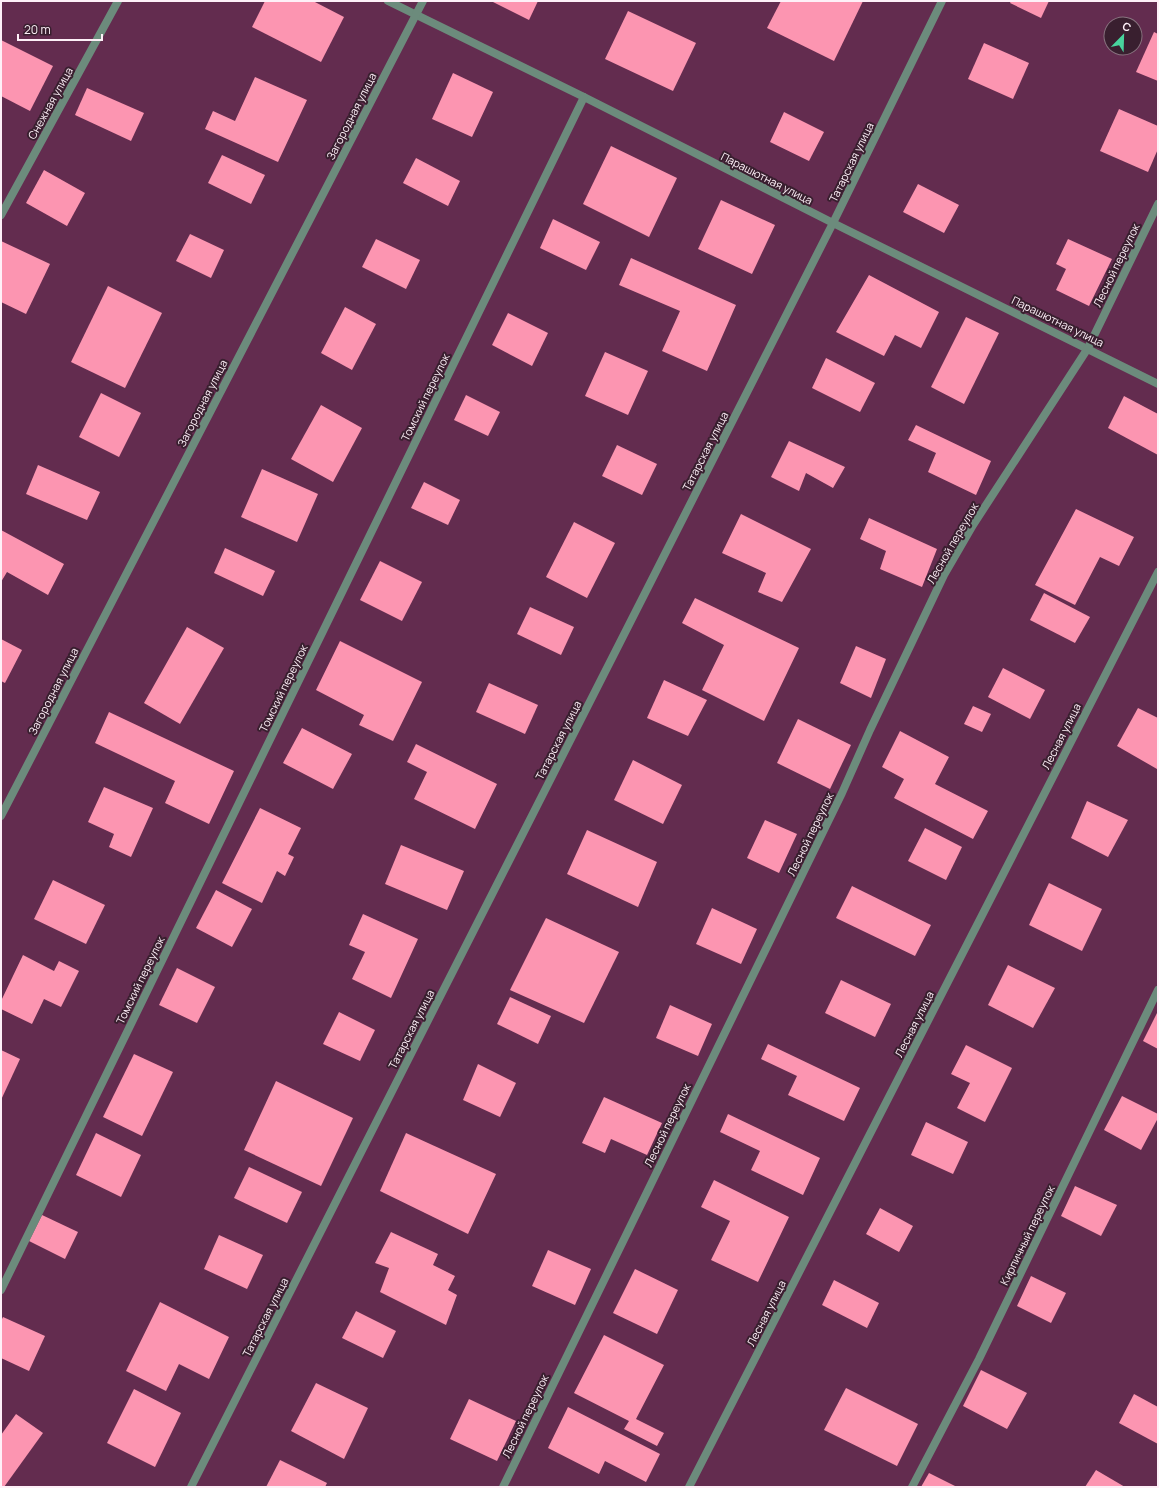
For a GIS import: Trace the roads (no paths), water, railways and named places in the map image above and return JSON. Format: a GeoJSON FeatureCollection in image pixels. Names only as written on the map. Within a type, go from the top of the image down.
{"type":"FeatureCollection","features":[{"type":"Feature","properties":{"kind":"street","name":"Снежная улица"},"geometry":{"type":"LineString","coordinates":[[1,215],[118,1]]}},
{"type":"Feature","properties":{"kind":"street","name":"Парашютная улица"},"geometry":{"type":"LineString","coordinates":[[388,1],[584,97],[833,223],[1158,384]]}},
{"type":"Feature","properties":{"kind":"street","name":"Загородная улица"},"geometry":{"type":"LineString","coordinates":[[1,816],[423,1]]}},
{"type":"Feature","properties":{"kind":"street","name":"Татарская улица"},"geometry":{"type":"LineString","coordinates":[[191,1487],[833,223],[942,1]]}},
{"type":"Feature","properties":{"kind":"street","name":"Томский переулок"},"geometry":{"type":"LineString","coordinates":[[1,1290],[584,97]]}},
{"type":"Feature","properties":{"kind":"street","name":"Лесной переулок"},"geometry":{"type":"LineString","coordinates":[[503,1487],[842,793],[870,730],[944,575],[973,525],[1088,348],[1158,204]]}},
{"type":"Feature","properties":{"kind":"street","name":"Лесная улица"},"geometry":{"type":"LineString","coordinates":[[689,1487],[1158,572]]}},
{"type":"Feature","properties":{"kind":"street","name":"Кирпичный переулок"},"geometry":{"type":"LineString","coordinates":[[912,1487],[979,1359],[1158,990]]}}]}
